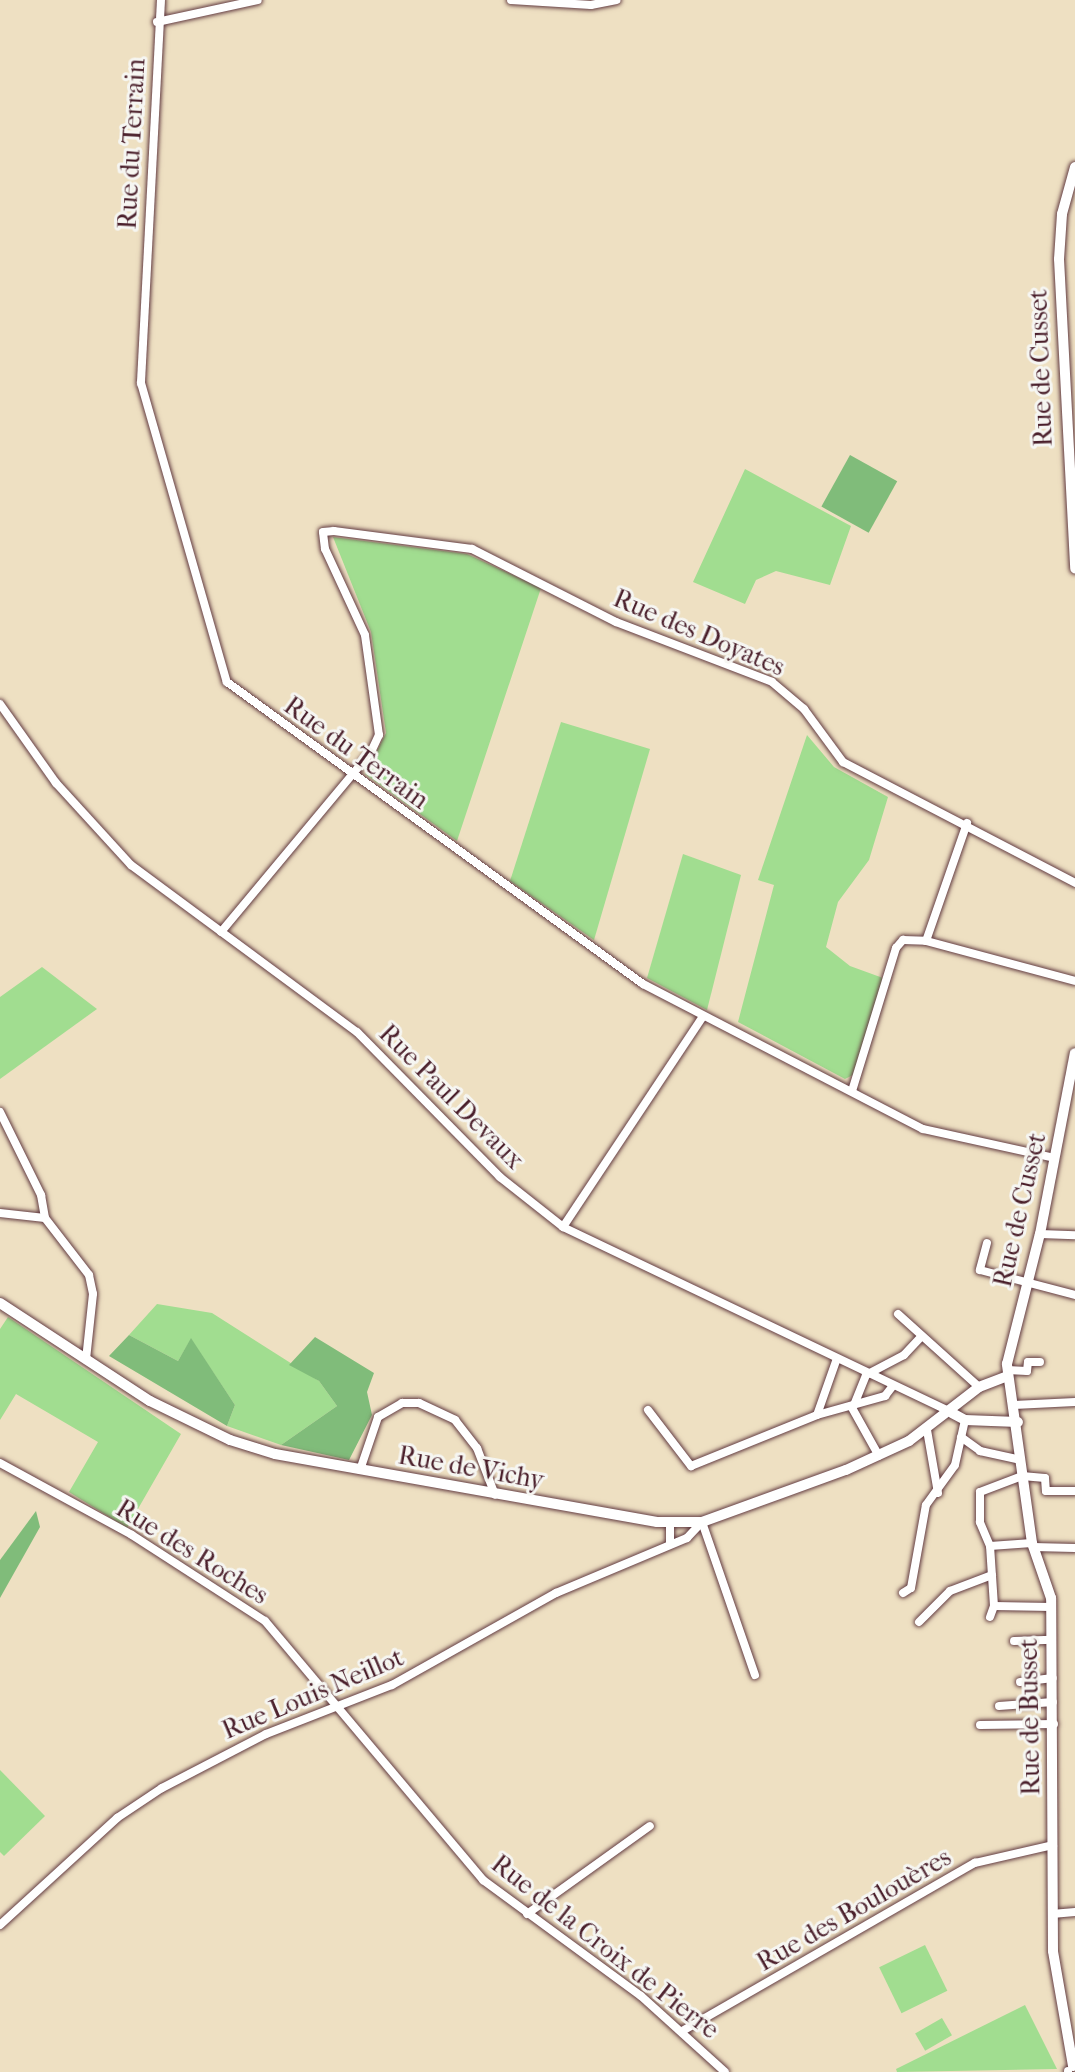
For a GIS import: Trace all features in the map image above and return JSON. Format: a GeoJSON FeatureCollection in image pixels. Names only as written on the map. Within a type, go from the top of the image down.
{"type":"FeatureCollection","features":[{"type":"Feature","properties":{"kind":"street","name":"Rue du Terrain"},"geometry":{"type":"LineString","coordinates":[[161,0],[157,22],[141,383],[227,682],[351,776],[643,984],[923,1129],[1055,1158]]}},
{"type":"Feature","properties":{"kind":"street"},"geometry":{"type":"LineString","coordinates":[[157,22],[258,0]]}},
{"type":"Feature","properties":{"kind":"street"},"geometry":{"type":"LineString","coordinates":[[511,0],[591,5],[617,0]]}},
{"type":"Feature","properties":{"kind":"street","name":"Rue de Cusset"},"geometry":{"type":"LineString","coordinates":[[1075,167],[1062,214],[1059,259],[1075,569]]}},
{"type":"Feature","properties":{"kind":"street","name":"Rue des Doyates"},"geometry":{"type":"LineString","coordinates":[[351,776],[379,735],[378,712],[362,625],[325,549],[323,532],[472,549],[616,622],[772,682],[804,709],[843,762],[1075,880]]}},
{"type":"Feature","properties":{"kind":"street","name":"Rue Paul Devaux"},"geometry":{"type":"LineString","coordinates":[[0,704],[56,783],[131,865],[357,1032],[500,1177],[563,1227],[836,1361],[952,1413]]}},
{"type":"Feature","properties":{"kind":"street"},"geometry":{"type":"LineString","coordinates":[[221,932],[351,776]]}},
{"type":"Feature","properties":{"kind":"street"},"geometry":{"type":"LineString","coordinates":[[926,941],[967,823]]}},
{"type":"Feature","properties":{"kind":"street"},"geometry":{"type":"LineString","coordinates":[[852,1091],[863,1068],[896,948],[903,940],[926,941],[1075,981]]}},
{"type":"Feature","properties":{"kind":"street"},"geometry":{"type":"LineString","coordinates":[[563,1227],[703,1016]]}},
{"type":"Feature","properties":{"kind":"street","name":"Rue de Cusset"},"geometry":{"type":"LineString","coordinates":[[1008,1373],[1025,1286],[1040,1234],[1075,1056]]}},
{"type":"Feature","properties":{"kind":"street"},"geometry":{"type":"LineString","coordinates":[[0,1112],[41,1195],[45,1218],[89,1275],[93,1294],[86,1359]]}},
{"type":"Feature","properties":{"kind":"street"},"geometry":{"type":"LineString","coordinates":[[0,1213],[45,1218]]}},
{"type":"Feature","properties":{"kind":"street"},"geometry":{"type":"LineString","coordinates":[[1040,1234],[1075,1235]]}},
{"type":"Feature","properties":{"kind":"street"},"geometry":{"type":"LineString","coordinates":[[987,1243],[980,1270],[1025,1286],[1075,1295]]}},
{"type":"Feature","properties":{"kind":"street","name":"Rue de Vichy"},"geometry":{"type":"LineString","coordinates":[[0,1303],[150,1401],[230,1440],[360,1470],[670,1523],[702,1522],[879,1456],[952,1413],[979,1387]]}},
{"type":"Feature","properties":{"kind":"street"},"geometry":{"type":"LineString","coordinates":[[898,1314],[919,1339],[979,1387],[1008,1373],[1027,1371],[1028,1362],[1040,1362]]}},
{"type":"Feature","properties":{"kind":"street"},"geometry":{"type":"LineString","coordinates":[[853,1406],[866,1375],[904,1355],[919,1339]]}},
{"type":"Feature","properties":{"kind":"street"},"geometry":{"type":"LineString","coordinates":[[817,1415],[836,1361]]}},
{"type":"Feature","properties":{"kind":"street","name":"Rue de Busset"},"geometry":{"type":"LineString","coordinates":[[1008,1373],[1018,1422],[1022,1476],[1033,1545],[1051,1607],[1054,1724],[1052,1914],[1070,2069]]}},
{"type":"Feature","properties":{"kind":"street"},"geometry":{"type":"LineString","coordinates":[[648,1410],[691,1466],[817,1415],[885,1396],[892,1387]]}},
{"type":"Feature","properties":{"kind":"street"},"geometry":{"type":"LineString","coordinates":[[1014,1405],[1075,1402]]}},
{"type":"Feature","properties":{"kind":"street"},"geometry":{"type":"LineString","coordinates":[[360,1470],[378,1417],[402,1403],[419,1403],[455,1420],[477,1448],[495,1495]]}},
{"type":"Feature","properties":{"kind":"street"},"geometry":{"type":"LineString","coordinates":[[853,1406],[879,1456]]}},
{"type":"Feature","properties":{"kind":"street"},"geometry":{"type":"LineString","coordinates":[[952,1413],[965,1420],[1018,1422]]}},
{"type":"Feature","properties":{"kind":"street"},"geometry":{"type":"LineString","coordinates":[[903,1593],[911,1588],[926,1505],[938,1493],[955,1465],[965,1420]]}},
{"type":"Feature","properties":{"kind":"street"},"geometry":{"type":"LineString","coordinates":[[927,1430],[938,1493]]}},
{"type":"Feature","properties":{"kind":"street"},"geometry":{"type":"LineString","coordinates":[[961,1437],[980,1451],[1021,1460]]}},
{"type":"Feature","properties":{"kind":"street","name":"Rue des Roches"},"geometry":{"type":"LineString","coordinates":[[0,1463],[226,1592],[281,1635],[336,1707]]}},
{"type":"Feature","properties":{"kind":"street"},"geometry":{"type":"LineString","coordinates":[[990,1617],[994,1606],[990,1546],[980,1522],[980,1492],[1022,1476],[1045,1478],[1046,1491],[1075,1491]]}},
{"type":"Feature","properties":{"kind":"street"},"geometry":{"type":"LineString","coordinates":[[702,1522],[755,1675]]}},
{"type":"Feature","properties":{"kind":"street","name":"Rue Louis Neillot"},"geometry":{"type":"LineString","coordinates":[[0,1925],[117,1818],[162,1788],[266,1734],[392,1685],[556,1593],[687,1538],[702,1522]]}},
{"type":"Feature","properties":{"kind":"street"},"geometry":{"type":"LineString","coordinates":[[670,1523],[670,1544]]}},
{"type":"Feature","properties":{"kind":"street"},"geometry":{"type":"LineString","coordinates":[[990,1546],[1075,1548]]}},
{"type":"Feature","properties":{"kind":"street"},"geometry":{"type":"LineString","coordinates":[[919,1622],[950,1591],[992,1575]]}},
{"type":"Feature","properties":{"kind":"street"},"geometry":{"type":"LineString","coordinates":[[994,1606],[1051,1607]]}},
{"type":"Feature","properties":{"kind":"street"},"geometry":{"type":"LineString","coordinates":[[1014,1641],[1052,1640]]}},
{"type":"Feature","properties":{"kind":"street"},"geometry":{"type":"LineString","coordinates":[[1020,1682],[1053,1678]]}},
{"type":"Feature","properties":{"kind":"street"},"geometry":{"type":"LineString","coordinates":[[999,1706],[1053,1702]]}},
{"type":"Feature","properties":{"kind":"street","name":"Rue de la Croix de Pierre"},"geometry":{"type":"LineString","coordinates":[[336,1707],[483,1880],[684,2030],[725,2072]]}},
{"type":"Feature","properties":{"kind":"street"},"geometry":{"type":"LineString","coordinates":[[980,1725],[1054,1724]]}},
{"type":"Feature","properties":{"kind":"street"},"geometry":{"type":"LineString","coordinates":[[527,1914],[650,1826]]}},
{"type":"Feature","properties":{"kind":"street","name":"Rue des Boulouères"},"geometry":{"type":"LineString","coordinates":[[684,2030],[975,1863],[1053,1845]]}},
{"type":"Feature","properties":{"kind":"street"},"geometry":{"type":"LineString","coordinates":[[1052,1914],[1075,1912]]}},
{"type":"Feature","properties":{"kind":"street","name":"Rue de Busset"},"geometry":{"type":"LineString","coordinates":[[1062,2016],[1075,2042]]}},
{"type":"Feature","properties":{"kind":"green space"},"geometry":{"type":"Polygon","coordinates":[[[850,455],[897,481],[869,533],[821,507],[850,455]]]}},
{"type":"Feature","properties":{"kind":"green space"},"geometry":{"type":"Polygon","coordinates":[[[745,469],[851,526],[830,585],[776,571],[756,580],[745,604],[693,582],[745,469]]]}},
{"type":"Feature","properties":{"kind":"green space"},"geometry":{"type":"Polygon","coordinates":[[[333,537],[467,554],[541,588],[457,841],[365,774],[386,733],[371,632],[333,537]]]}},
{"type":"Feature","properties":{"kind":"green space"},"geometry":{"type":"Polygon","coordinates":[[[561,722],[650,749],[594,940],[510,881],[561,722]]]}},
{"type":"Feature","properties":{"kind":"green space"},"geometry":{"type":"Polygon","coordinates":[[[807,735],[834,767],[888,797],[869,860],[838,902],[826,947],[850,966],[883,978],[859,1072],[845,1079],[738,1022],[774,885],[758,880],[807,735]]]}},
{"type":"Feature","properties":{"kind":"green space"},"geometry":{"type":"Polygon","coordinates":[[[683,854],[741,875],[707,1010],[647,978],[683,854]]]}},
{"type":"Feature","properties":{"kind":"green space"},"geometry":{"type":"Polygon","coordinates":[[[42,967],[97,1009],[0,1079],[0,997],[42,967]]]}},
{"type":"Feature","properties":{"kind":"green space"},"geometry":{"type":"Polygon","coordinates":[[[157,1304],[212,1313],[319,1381],[337,1406],[281,1445],[227,1426],[235,1405],[191,1339],[178,1361],[129,1335],[157,1304]]]}},
{"type":"Feature","properties":{"kind":"green space"},"geometry":{"type":"Polygon","coordinates":[[[8,1317],[181,1434],[127,1528],[69,1492],[98,1442],[16,1394],[0,1420],[0,1329],[8,1317]]]}},
{"type":"Feature","properties":{"kind":"green space"},"geometry":{"type":"Polygon","coordinates":[[[129,1335],[178,1361],[191,1338],[235,1405],[227,1426],[109,1356],[129,1335]]]}},
{"type":"Feature","properties":{"kind":"green space"},"geometry":{"type":"Polygon","coordinates":[[[315,1337],[374,1373],[367,1392],[372,1415],[349,1460],[281,1445],[337,1406],[319,1381],[289,1365],[315,1337]]]}},
{"type":"Feature","properties":{"kind":"green space"},"geometry":{"type":"Polygon","coordinates":[[[36,1511],[40,1527],[0,1598],[0,1560],[36,1511]]]}},
{"type":"Feature","properties":{"kind":"green space"},"geometry":{"type":"Polygon","coordinates":[[[0,1770],[45,1816],[4,1856],[0,1852],[0,1770]]]}},
{"type":"Feature","properties":{"kind":"green space"},"geometry":{"type":"Polygon","coordinates":[[[925,1945],[947,1991],[902,2013],[879,1967],[925,1945]]]}},
{"type":"Feature","properties":{"kind":"green space"},"geometry":{"type":"Polygon","coordinates":[[[1025,2005],[1057,2069],[897,2072],[896,2069],[1025,2005]]]}},
{"type":"Feature","properties":{"kind":"green space"},"geometry":{"type":"Polygon","coordinates":[[[942,2018],[952,2035],[925,2051],[915,2034],[942,2018]]]}}]}
